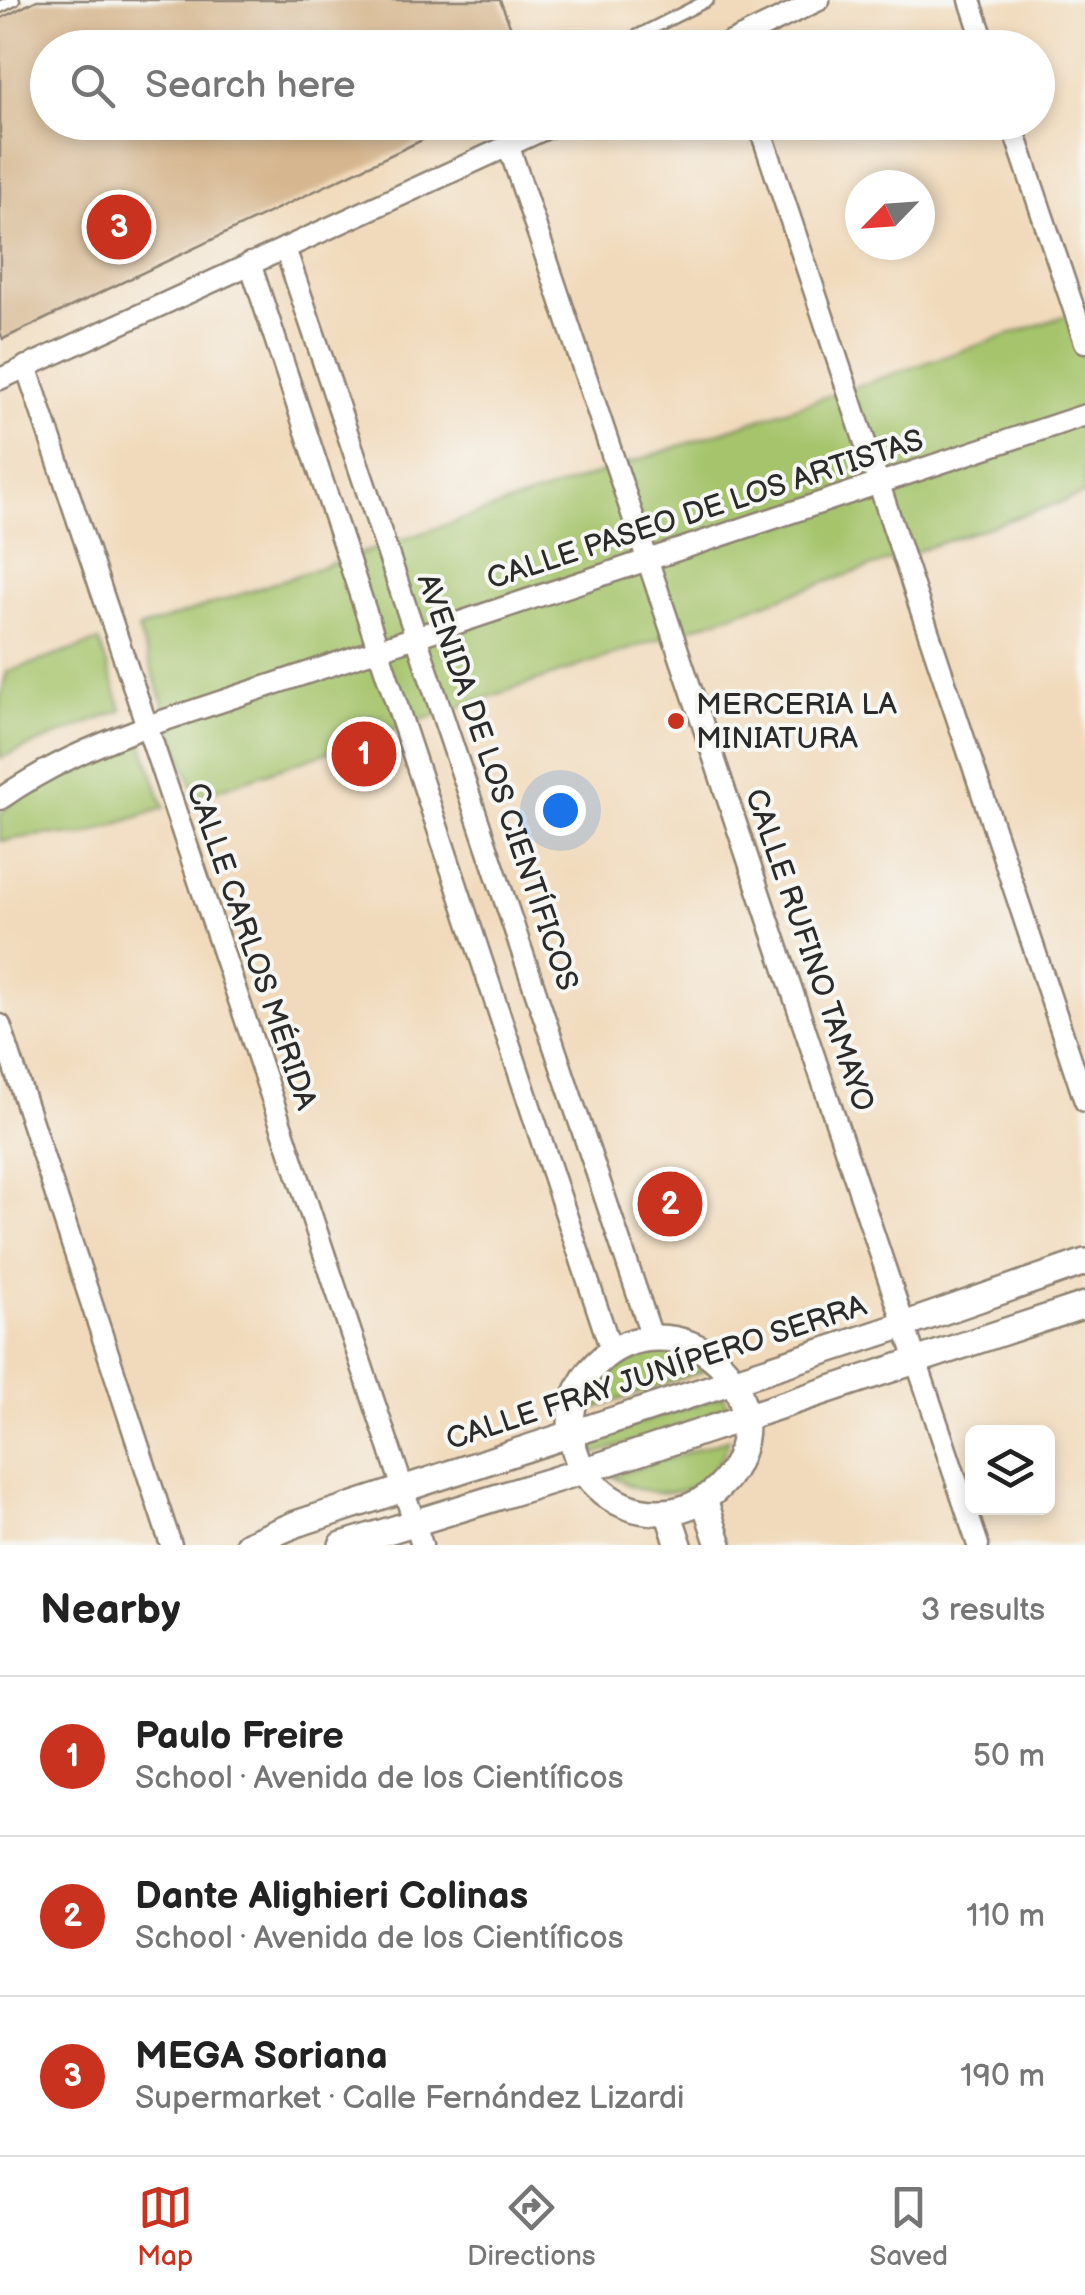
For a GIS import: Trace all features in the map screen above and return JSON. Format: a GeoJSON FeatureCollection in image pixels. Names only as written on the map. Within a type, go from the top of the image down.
{"type":"FeatureCollection","features":[{"type":"Feature","properties":{"kind":"street"},"geometry":{"type":"LineString","coordinates":[[759,30],[818,0]]}},
{"type":"Feature","properties":{"kind":"street"},"geometry":{"type":"LineString","coordinates":[[970,0],[980,30]]}},
{"type":"Feature","properties":{"kind":"street"},"geometry":{"type":"LineString","coordinates":[[0,379],[522,140]]}},
{"type":"Feature","properties":{"kind":"street"},"geometry":{"type":"LineString","coordinates":[[764,140],[1085,1100]]}},
{"type":"Feature","properties":{"kind":"street"},"geometry":{"type":"LineString","coordinates":[[1017,140],[1085,342]]}},
{"type":"Feature","properties":{"kind":"street","name":"CALLE RUFINO TAMAYO"},"geometry":{"type":"LineString","coordinates":[[509,146],[978,1545]]}},
{"type":"Feature","properties":{"kind":"street","name":"AVENIDA DE LOS CIENTÍFICOS"},"geometry":{"type":"LineString","coordinates":[[285,248],[652,1337]]}},
{"type":"Feature","properties":{"kind":"street"},"geometry":{"type":"LineString","coordinates":[[250,264],[611,1350]]}},
{"type":"Feature","properties":{"kind":"street","name":"CALLE CARLOS MÉRIDA"},"geometry":{"type":"LineString","coordinates":[[26,366],[418,1534]]}},
{"type":"Feature","properties":{"kind":"street","name":"CALLE PASEO DE LOS ARTISTAS"},"geometry":{"type":"LineString","coordinates":[[4,795],[76,753],[147,726],[1085,415]]}},
{"type":"Feature","properties":{"kind":"street"},"geometry":{"type":"LineString","coordinates":[[0,1025],[171,1545]]}},
{"type":"Feature","properties":{"kind":"street","name":"CALLE FRAY JUNÍPERO SERRA"},"geometry":{"type":"LineString","coordinates":[[248,1545],[296,1524],[1085,1262]]}},
{"type":"Feature","properties":{"kind":"street"},"geometry":{"type":"LineString","coordinates":[[342,1545],[418,1534],[584,1471],[1085,1305]]}},
{"type":"Feature","properties":{"kind":"street"},"geometry":{"type":"LineString","coordinates":[[652,1337],[673,1338],[696,1346],[716,1360],[733,1382],[745,1417],[736,1464],[721,1485],[704,1499],[668,1512],[636,1510],[592,1482],[571,1435],[572,1407],[580,1384],[594,1364],[630,1341],[652,1337]]}},
{"type":"Feature","properties":{"kind":"street"},"geometry":{"type":"LineString","coordinates":[[704,1499],[719,1545]]}},
{"type":"Feature","properties":{"kind":"street"},"geometry":{"type":"LineString","coordinates":[[668,1512],[679,1545]]}},
{"type":"Feature","properties":{"kind":"lane"},"geometry":{"type":"LineString","coordinates":[[0,7],[14,0]]}},
{"type":"Feature","properties":{"kind":"lane"},"geometry":{"type":"LineString","coordinates":[[649,30],[708,0]]}},
{"type":"Feature","properties":{"kind":"green space"},"geometry":{"type":"Polygon","coordinates":[[[1085,309],[1085,494],[196,797],[138,629],[1085,309]]]}},
{"type":"Feature","properties":{"kind":"green space"},"geometry":{"type":"Polygon","coordinates":[[[99,641],[122,710],[0,758],[0,699],[7,672],[99,641]]]}},
{"type":"Feature","properties":{"kind":"green space"},"geometry":{"type":"Polygon","coordinates":[[[142,742],[164,808],[82,836],[48,834],[0,841],[0,814],[41,777],[142,742]]]}},
{"type":"Feature","properties":{"kind":"green space"},"geometry":{"type":"Polygon","coordinates":[[[659,1352],[682,1356],[706,1370],[590,1410],[601,1387],[616,1370],[634,1359],[659,1352]]]}},
{"type":"Feature","properties":{"kind":"green space"},"geometry":{"type":"Polygon","coordinates":[[[724,1395],[729,1411],[595,1454],[590,1439],[724,1395]]]}},
{"type":"Feature","properties":{"kind":"green space"},"geometry":{"type":"Polygon","coordinates":[[[729,1439],[710,1473],[682,1490],[647,1491],[612,1476],[729,1439]]]}},
{"type":"Feature","properties":{"kind":"building"},"geometry":{"type":"Polygon","coordinates":[[[37,0],[500,0],[512,30],[30,30],[30,140],[422,140],[3,339],[0,19],[37,0]]]}},
{"type":"Feature","properties":{"kind":"place","name":"MEGA Soriana"},"geometry":{"type":"Point","coordinates":[119,227]}},
{"type":"Feature","properties":{"kind":"place","name":"MERCERIA LA MINIATURA"},"geometry":{"type":"Point","coordinates":[676,721]}},
{"type":"Feature","properties":{"kind":"place","name":"Paulo Freire"},"geometry":{"type":"Point","coordinates":[364,754]}},
{"type":"Feature","properties":{"kind":"place","name":"Dante Alighieri Colinas"},"geometry":{"type":"Point","coordinates":[670,1204]}}]}
